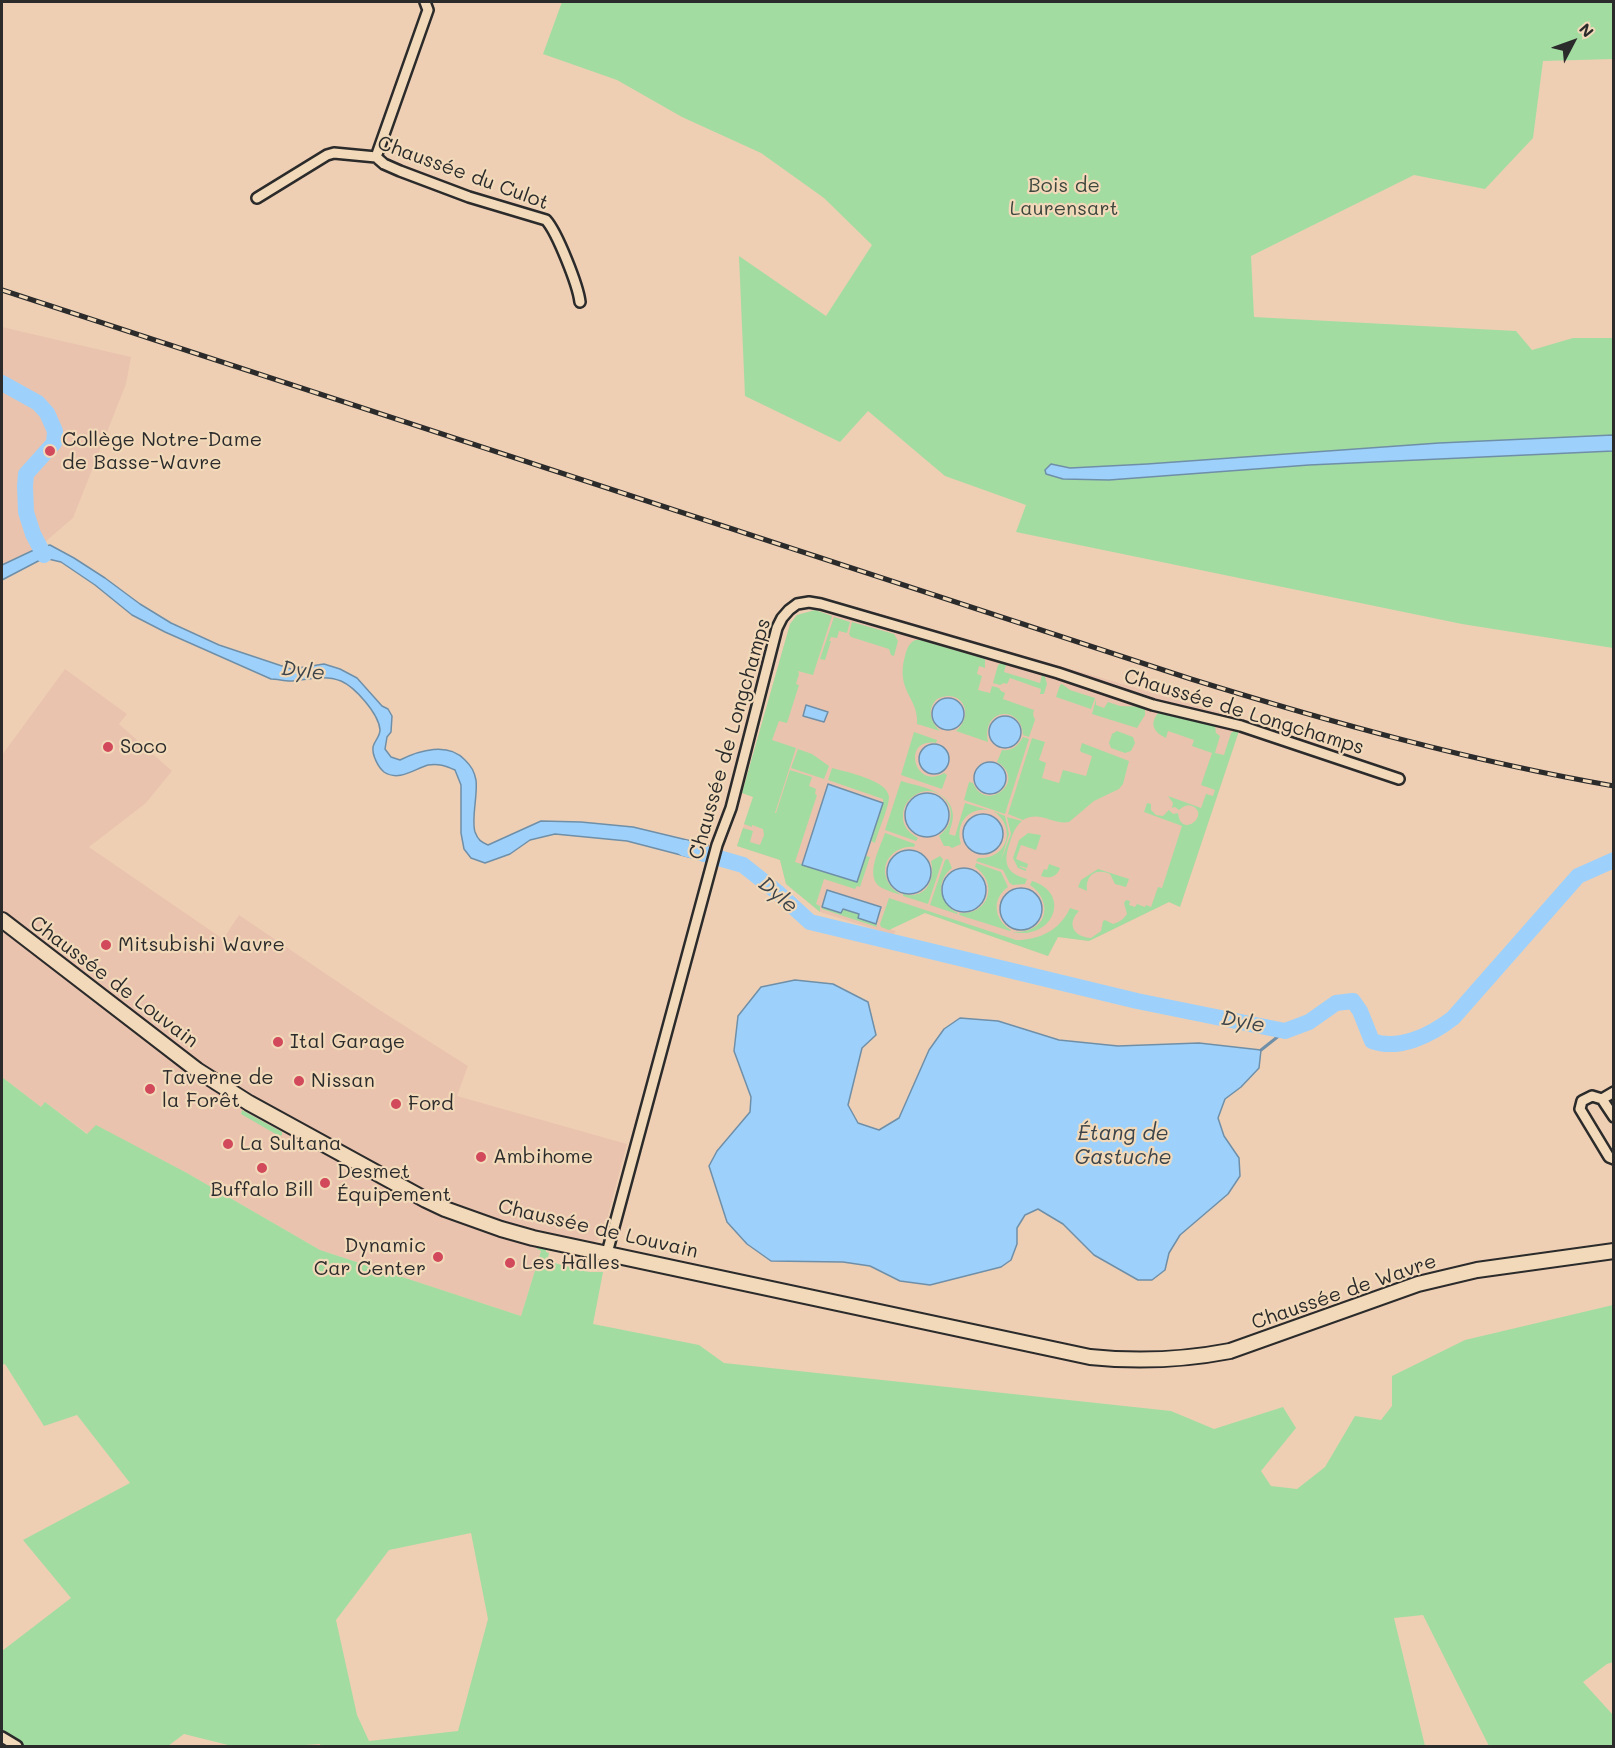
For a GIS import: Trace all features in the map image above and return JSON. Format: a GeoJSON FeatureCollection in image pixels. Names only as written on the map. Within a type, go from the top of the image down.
{"type":"FeatureCollection","features":[{"type":"Feature","properties":{"kind":"main road","name":"Chaussée de Louvain"},"geometry":{"type":"LineString","coordinates":[[2,920],[197,1070],[249,1103],[445,1209],[501,1229],[533,1238],[1090,1357],[1159,1360],[1230,1351]]}},
{"type":"Feature","properties":{"kind":"main road","name":"Chaussée de Wavre"},"geometry":{"type":"LineString","coordinates":[[1230,1351],[1418,1284],[1448,1276],[1614,1251]]}},
{"type":"Feature","properties":{"kind":"street"},"geometry":{"type":"LineString","coordinates":[[376,157],[428,10],[425,2]]}},
{"type":"Feature","properties":{"kind":"street","name":"Chaussée du Culot"},"geometry":{"type":"LineString","coordinates":[[256,198],[330,153],[376,157],[390,167],[469,197],[546,220],[555,234],[580,302]]}},
{"type":"Feature","properties":{"kind":"street","name":"Chaussée de Longchamps"},"geometry":{"type":"LineString","coordinates":[[607,1253],[717,845],[731,808],[777,628],[782,618],[797,604],[809,602],[834,608],[1058,673],[1153,705],[1241,726],[1399,779]]}},
{"type":"Feature","properties":{"kind":"street"},"geometry":{"type":"LineString","coordinates":[[1602,1099],[1614,1092]]}},
{"type":"Feature","properties":{"kind":"street"},"geometry":{"type":"LineString","coordinates":[[1614,1117],[1602,1099],[1592,1096],[1582,1101],[1580,1108],[1609,1157],[1614,1159]]}},
{"type":"Feature","properties":{"kind":"street"},"geometry":{"type":"LineString","coordinates":[[2,1737],[17,1746]]}},
{"type":"Feature","properties":{"kind":"shaded area","name":"Collège Notre-Dame de Basse-Wavre"},"geometry":{"type":"Polygon","coordinates":[[[2,327],[131,357],[126,384],[73,518],[38,548],[2,565],[2,327]]]}},
{"type":"Feature","properties":{"kind":"shaded area"},"geometry":{"type":"Polygon","coordinates":[[[836,601],[1243,719],[1180,907],[1169,902],[1089,941],[1058,937],[1048,956],[925,913],[890,929],[896,931],[893,935],[820,912],[786,884],[780,860],[737,846],[753,797],[742,793],[790,624],[797,615],[815,610],[832,615],[836,601]]]}},
{"type":"Feature","properties":{"kind":"shaded area"},"geometry":{"type":"Polygon","coordinates":[[[65,669],[127,714],[119,724],[172,771],[146,803],[89,847],[223,939],[239,915],[378,1009],[468,1066],[457,1096],[627,1144],[603,1234],[590,1244],[550,1235],[541,1250],[521,1316],[320,1250],[187,1173],[96,1126],[88,1134],[45,1102],[41,1107],[2,1077],[2,755],[65,669]]]}},
{"type":"Feature","properties":{"kind":"green space","name":"Bois de Laurensart"},"geometry":{"type":"Polygon","coordinates":[[[562,2],[1613,2],[1613,59],[1543,61],[1533,138],[1485,189],[1414,175],[1251,256],[1254,317],[1516,331],[1532,350],[1573,338],[1613,338],[1613,648],[1462,624],[1016,532],[1026,505],[945,476],[868,411],[840,442],[745,396],[739,256],[826,316],[872,245],[824,198],[761,153],[682,117],[617,80],[543,54],[562,2]]]}},
{"type":"Feature","properties":{"kind":"green space"},"geometry":{"type":"Polygon","coordinates":[[[815,610],[832,616],[813,675],[798,671],[796,684],[799,685],[787,723],[779,721],[772,740],[796,748],[775,813],[790,770],[812,777],[809,786],[816,789],[815,794],[817,795],[795,862],[857,882],[866,856],[870,857],[860,887],[857,886],[855,889],[824,879],[816,904],[820,906],[820,912],[786,884],[780,860],[737,846],[743,828],[753,831],[750,842],[760,845],[764,835],[763,829],[744,824],[753,797],[742,793],[790,624],[797,615],[815,610]]]}},
{"type":"Feature","properties":{"kind":"green space"},"geometry":{"type":"Polygon","coordinates":[[[834,617],[850,622],[847,633],[839,631],[837,638],[831,637],[825,660],[820,659],[834,617]]]}},
{"type":"Feature","properties":{"kind":"green space"},"geometry":{"type":"Polygon","coordinates":[[[852,622],[894,634],[898,641],[894,656],[891,655],[889,649],[851,637],[849,634],[852,622]]]}},
{"type":"Feature","properties":{"kind":"green space"},"geometry":{"type":"Polygon","coordinates":[[[915,640],[985,659],[985,668],[979,666],[977,674],[982,676],[978,690],[990,693],[992,686],[999,688],[1005,693],[1003,699],[1034,710],[1035,720],[1029,737],[1023,735],[1021,725],[1016,719],[1002,714],[990,722],[987,730],[988,742],[956,731],[965,717],[965,710],[959,699],[946,696],[937,699],[931,712],[932,720],[940,731],[917,724],[915,707],[903,678],[906,651],[915,640]]]}},
{"type":"Feature","properties":{"kind":"green space"},"geometry":{"type":"Polygon","coordinates":[[[1001,663],[1006,665],[1004,672],[1040,683],[1042,675],[1045,677],[1047,684],[1044,694],[1040,694],[1041,689],[1010,678],[1007,684],[993,683],[998,665],[1001,663]]]}},
{"type":"Feature","properties":{"kind":"green space"},"geometry":{"type":"Polygon","coordinates":[[[1062,684],[1070,690],[1095,698],[1091,709],[1056,697],[1062,684]]]}},
{"type":"Feature","properties":{"kind":"green space"},"geometry":{"type":"Polygon","coordinates":[[[1096,699],[1096,705],[1104,708],[1108,702],[1120,706],[1145,707],[1145,715],[1137,728],[1092,714],[1096,699]]]}},
{"type":"Feature","properties":{"kind":"green space"},"geometry":{"type":"Polygon","coordinates":[[[1159,712],[1215,725],[1216,733],[1220,736],[1215,753],[1224,755],[1231,733],[1239,731],[1180,907],[1169,902],[1089,941],[1058,937],[1048,956],[925,913],[889,930],[881,927],[889,898],[1016,940],[1041,936],[1055,928],[1070,908],[1079,911],[1073,921],[1076,932],[1091,938],[1101,931],[1103,921],[1113,924],[1124,918],[1127,914],[1124,903],[1126,900],[1130,901],[1129,905],[1135,907],[1137,904],[1151,907],[1158,887],[1162,888],[1182,826],[1144,812],[1147,803],[1151,804],[1151,810],[1156,815],[1163,816],[1169,810],[1173,814],[1178,813],[1180,821],[1189,825],[1197,819],[1197,810],[1190,805],[1179,810],[1172,808],[1173,803],[1168,796],[1201,808],[1206,794],[1213,796],[1215,790],[1201,785],[1212,753],[1192,746],[1194,740],[1168,731],[1166,738],[1158,733],[1153,723],[1159,712]]]}},
{"type":"Feature","properties":{"kind":"green space"},"geometry":{"type":"Polygon","coordinates":[[[1117,731],[1133,737],[1135,743],[1131,751],[1125,753],[1111,748],[1109,743],[1112,734],[1117,731]]]}},
{"type":"Feature","properties":{"kind":"green space"},"geometry":{"type":"Polygon","coordinates":[[[914,732],[937,740],[936,743],[925,743],[918,748],[915,755],[919,770],[925,775],[934,777],[944,773],[947,775],[942,789],[901,775],[914,732]]]}},
{"type":"Feature","properties":{"kind":"green space"},"geometry":{"type":"Polygon","coordinates":[[[1023,737],[1029,739],[1005,814],[964,800],[969,782],[973,783],[979,792],[986,795],[994,795],[1002,791],[1007,785],[1008,778],[1006,770],[997,762],[1002,750],[1014,747],[1023,737]]]}},
{"type":"Feature","properties":{"kind":"green space"},"geometry":{"type":"Polygon","coordinates":[[[1032,738],[1045,742],[1039,760],[1046,763],[1042,778],[1059,783],[1063,770],[1086,776],[1092,756],[1081,752],[1082,743],[1129,761],[1123,784],[1119,789],[1094,801],[1069,822],[1057,822],[1041,817],[1029,817],[1023,820],[1008,814],[1032,738]]]}},
{"type":"Feature","properties":{"kind":"green space"},"geometry":{"type":"Polygon","coordinates":[[[798,749],[812,754],[829,766],[824,779],[791,768],[798,749]]]}},
{"type":"Feature","properties":{"kind":"green space"},"geometry":{"type":"Polygon","coordinates":[[[832,768],[874,781],[887,791],[889,801],[875,843],[871,841],[883,799],[828,780],[832,768]]]}},
{"type":"Feature","properties":{"kind":"green space"},"geometry":{"type":"Polygon","coordinates":[[[901,781],[941,795],[924,791],[915,795],[905,806],[904,823],[907,829],[918,838],[916,841],[885,830],[901,781]]]}},
{"type":"Feature","properties":{"kind":"green space"},"geometry":{"type":"Polygon","coordinates":[[[941,795],[947,800],[951,807],[953,820],[949,834],[955,836],[965,803],[988,810],[974,811],[964,819],[960,830],[961,844],[952,848],[944,846],[939,836],[947,828],[951,818],[950,810],[941,795]]]}},
{"type":"Feature","properties":{"kind":"green space"},"geometry":{"type":"Polygon","coordinates":[[[993,811],[1005,816],[1009,834],[1001,860],[1011,834],[1007,817],[1022,821],[1012,836],[1007,861],[1010,870],[1027,879],[1025,884],[1012,885],[1003,870],[976,861],[978,858],[996,854],[1006,841],[1005,825],[993,811]]]}},
{"type":"Feature","properties":{"kind":"green space"},"geometry":{"type":"Polygon","coordinates":[[[885,833],[915,844],[914,847],[895,852],[885,868],[888,882],[901,895],[882,888],[876,883],[874,877],[874,862],[885,833]]]}},
{"type":"Feature","properties":{"kind":"green space"},"geometry":{"type":"Polygon","coordinates":[[[1028,833],[1041,835],[1036,850],[1021,845],[1016,859],[1028,864],[1027,868],[1020,866],[1026,871],[1018,868],[1013,858],[1019,840],[1028,833]]]}},
{"type":"Feature","properties":{"kind":"green space"},"geometry":{"type":"Polygon","coordinates":[[[940,856],[943,859],[928,904],[903,896],[903,894],[917,894],[927,887],[932,875],[931,861],[940,856]]]}},
{"type":"Feature","properties":{"kind":"green space"},"geometry":{"type":"Polygon","coordinates":[[[948,859],[952,868],[943,879],[941,886],[943,898],[957,914],[930,905],[945,860],[948,859]]]}},
{"type":"Feature","properties":{"kind":"green space"},"geometry":{"type":"Polygon","coordinates":[[[976,863],[1001,872],[1008,887],[999,897],[997,909],[1001,921],[1010,931],[959,915],[978,909],[987,897],[987,881],[975,867],[976,863]]]}},
{"type":"Feature","properties":{"kind":"green space"},"geometry":{"type":"Polygon","coordinates":[[[1049,864],[1060,868],[1059,871],[1053,876],[1041,876],[1044,869],[1047,870],[1049,864]]]}},
{"type":"Feature","properties":{"kind":"green space"},"geometry":{"type":"Polygon","coordinates":[[[1098,869],[1129,879],[1126,887],[1115,884],[1110,874],[1100,872],[1092,874],[1088,881],[1087,891],[1078,887],[1081,880],[1098,869]]]}},
{"type":"Feature","properties":{"kind":"green space"},"geometry":{"type":"Polygon","coordinates":[[[1032,881],[1044,887],[1052,895],[1053,914],[1038,930],[1027,933],[1012,932],[1029,930],[1042,920],[1043,901],[1030,885],[1032,881]]]}},
{"type":"Feature","properties":{"kind":"green space"},"geometry":{"type":"Polygon","coordinates":[[[822,907],[859,914],[858,918],[876,924],[877,927],[822,909],[822,907]]]}},
{"type":"Feature","properties":{"kind":"green space"},"geometry":{"type":"Polygon","coordinates":[[[2,1077],[41,1107],[45,1102],[87,1134],[96,1125],[187,1173],[320,1250],[521,1316],[541,1251],[536,1248],[546,1248],[546,1252],[549,1253],[547,1261],[589,1272],[603,1272],[593,1324],[699,1345],[724,1363],[1171,1411],[1214,1429],[1283,1407],[1296,1428],[1261,1471],[1271,1486],[1297,1489],[1325,1467],[1355,1416],[1381,1420],[1392,1406],[1392,1376],[1465,1340],[1613,1305],[1613,1662],[1583,1682],[1613,1715],[1613,1746],[1489,1746],[1423,1615],[1394,1618],[1425,1746],[321,1746],[320,1744],[232,1746],[184,1734],[168,1746],[11,1746],[2,1732],[2,1651],[71,1598],[23,1540],[130,1483],[77,1415],[44,1426],[5,1364],[2,1365],[2,1077]],[[471,1533],[389,1550],[336,1620],[357,1715],[369,1741],[458,1731],[488,1619],[471,1533]]]}},
{"type":"Feature","properties":{"kind":"green space"},"geometry":{"type":"Polygon","coordinates":[[[242,1110],[282,1132],[282,1135],[279,1136],[241,1114],[242,1110]]]}},
{"type":"Feature","properties":{"kind":"water"},"geometry":{"type":"Polygon","coordinates":[[[1613,435],[1613,451],[1309,465],[1109,480],[1063,479],[1046,474],[1045,470],[1051,464],[1070,468],[1439,443],[1613,435]]]}},
{"type":"Feature","properties":{"kind":"water"},"geometry":{"type":"Polygon","coordinates":[[[50,545],[74,558],[171,623],[219,645],[291,669],[324,664],[357,678],[382,706],[388,709],[392,716],[391,732],[387,737],[385,749],[391,757],[400,760],[416,753],[442,749],[458,754],[469,765],[476,780],[475,832],[482,842],[488,845],[541,821],[581,822],[633,827],[708,845],[704,861],[627,841],[555,834],[530,840],[510,854],[485,863],[471,858],[464,849],[461,833],[461,785],[455,770],[435,764],[395,776],[384,772],[376,761],[373,750],[380,732],[379,724],[365,702],[347,684],[328,678],[290,681],[271,679],[132,615],[95,585],[61,562],[44,558],[2,580],[2,565],[38,548],[50,545]]]}},
{"type":"Feature","properties":{"kind":"water"},"geometry":{"type":"Polygon","coordinates":[[[948,698],[959,703],[964,714],[959,725],[948,730],[937,725],[932,714],[937,703],[948,698]]]}},
{"type":"Feature","properties":{"kind":"water"},"geometry":{"type":"Polygon","coordinates":[[[806,705],[828,712],[824,722],[803,716],[806,705]]]}},
{"type":"Feature","properties":{"kind":"water"},"geometry":{"type":"Polygon","coordinates":[[[1005,716],[1016,721],[1021,732],[1016,743],[1005,748],[994,743],[989,732],[994,721],[1005,716]]]}},
{"type":"Feature","properties":{"kind":"water"},"geometry":{"type":"Polygon","coordinates":[[[934,744],[945,748],[949,759],[945,770],[934,774],[923,770],[919,759],[923,748],[934,744]]]}},
{"type":"Feature","properties":{"kind":"water"},"geometry":{"type":"Polygon","coordinates":[[[990,762],[1001,767],[1006,778],[1001,789],[990,794],[979,789],[974,778],[979,767],[990,762]]]}},
{"type":"Feature","properties":{"kind":"water"},"geometry":{"type":"Polygon","coordinates":[[[828,784],[883,803],[857,882],[802,865],[828,784]]]}},
{"type":"Feature","properties":{"kind":"water"},"geometry":{"type":"Polygon","coordinates":[[[927,793],[942,800],[949,815],[942,830],[927,837],[912,830],[905,815],[912,800],[927,793]]]}},
{"type":"Feature","properties":{"kind":"water"},"geometry":{"type":"Polygon","coordinates":[[[983,814],[991,815],[997,820],[1002,826],[1002,842],[997,848],[991,853],[983,854],[975,853],[969,848],[964,842],[963,834],[964,826],[969,820],[975,815],[983,814]]]}},
{"type":"Feature","properties":{"kind":"water"},"geometry":{"type":"Polygon","coordinates":[[[909,850],[924,857],[931,872],[924,887],[909,894],[894,887],[887,872],[894,857],[909,850]]]}},
{"type":"Feature","properties":{"kind":"water"},"geometry":{"type":"Polygon","coordinates":[[[964,868],[979,875],[986,890],[979,905],[964,912],[949,905],[942,890],[949,875],[964,868]]]}},
{"type":"Feature","properties":{"kind":"water"},"geometry":{"type":"Polygon","coordinates":[[[1021,888],[1029,889],[1036,894],[1041,901],[1041,917],[1036,924],[1029,929],[1021,930],[1013,929],[1006,924],[1001,917],[1000,909],[1001,901],[1006,894],[1013,889],[1021,888]]]}},
{"type":"Feature","properties":{"kind":"water"},"geometry":{"type":"Polygon","coordinates":[[[827,890],[881,907],[876,924],[858,918],[859,914],[843,909],[841,913],[822,907],[827,890]]]}},
{"type":"Feature","properties":{"kind":"water","name":"Étang de Gastuche"},"geometry":{"type":"Polygon","coordinates":[[[795,980],[833,984],[868,1002],[876,1035],[862,1048],[848,1105],[858,1123],[879,1130],[899,1118],[929,1050],[944,1029],[960,1018],[998,1021],[1059,1040],[1118,1046],[1199,1043],[1261,1050],[1259,1068],[1241,1087],[1225,1099],[1218,1118],[1224,1136],[1239,1158],[1240,1176],[1228,1194],[1180,1235],[1169,1253],[1165,1270],[1152,1280],[1138,1280],[1094,1255],[1063,1224],[1038,1209],[1025,1215],[1017,1228],[1017,1244],[1011,1260],[1001,1267],[930,1285],[900,1281],[870,1266],[843,1262],[771,1261],[747,1244],[727,1222],[709,1166],[717,1151],[750,1112],[751,1097],[734,1051],[738,1016],[761,987],[795,980]]]}},
{"type":"Feature","properties":{"kind":"waterway"},"geometry":{"type":"LineString","coordinates":[[2,383],[38,403],[47,413],[55,431],[54,443],[26,474],[26,512],[33,534],[44,555]]}},
{"type":"Feature","properties":{"kind":"waterway","name":"Dyle"},"geometry":{"type":"LineString","coordinates":[[684,848],[743,865],[810,922],[1137,1001],[1285,1031],[1309,1022],[1336,1003],[1353,1001],[1360,1011],[1372,1041],[1382,1044],[1414,1040],[1453,1018],[1578,876],[1614,860]]}},
{"type":"Feature","properties":{"kind":"waterway"},"geometry":{"type":"LineString","coordinates":[[1261,1050],[1285,1031]]}},
{"type":"Feature","properties":{"kind":"railway"},"geometry":{"type":"LineString","coordinates":[[2,290],[1191,679],[1401,739],[1507,765],[1614,786]]}},
{"type":"Feature","properties":{"kind":"place","name":"Collège Notre-Dame de Basse-Wavre"},"geometry":{"type":"Point","coordinates":[50,451]}},
{"type":"Feature","properties":{"kind":"place","name":"Soco"},"geometry":{"type":"Point","coordinates":[108,747]}},
{"type":"Feature","properties":{"kind":"place","name":"Mitsubishi Wavre"},"geometry":{"type":"Point","coordinates":[106,945]}},
{"type":"Feature","properties":{"kind":"place","name":"Ital Garage"},"geometry":{"type":"Point","coordinates":[278,1042]}},
{"type":"Feature","properties":{"kind":"place","name":"Nissan"},"geometry":{"type":"Point","coordinates":[299,1081]}},
{"type":"Feature","properties":{"kind":"place","name":"Taverne de la Forêt"},"geometry":{"type":"Point","coordinates":[150,1089]}},
{"type":"Feature","properties":{"kind":"place","name":"Ford"},"geometry":{"type":"Point","coordinates":[396,1104]}},
{"type":"Feature","properties":{"kind":"place","name":"La Sultana"},"geometry":{"type":"Point","coordinates":[228,1144]}},
{"type":"Feature","properties":{"kind":"place","name":"Ambihome"},"geometry":{"type":"Point","coordinates":[481,1157]}},
{"type":"Feature","properties":{"kind":"place","name":"Buffalo Bill"},"geometry":{"type":"Point","coordinates":[262,1168]}},
{"type":"Feature","properties":{"kind":"place","name":"Desmet Équipement"},"geometry":{"type":"Point","coordinates":[325,1183]}},
{"type":"Feature","properties":{"kind":"place","name":"Dynamic Car Center"},"geometry":{"type":"Point","coordinates":[438,1257]}},
{"type":"Feature","properties":{"kind":"place","name":"Les Halles"},"geometry":{"type":"Point","coordinates":[510,1263]}}]}
